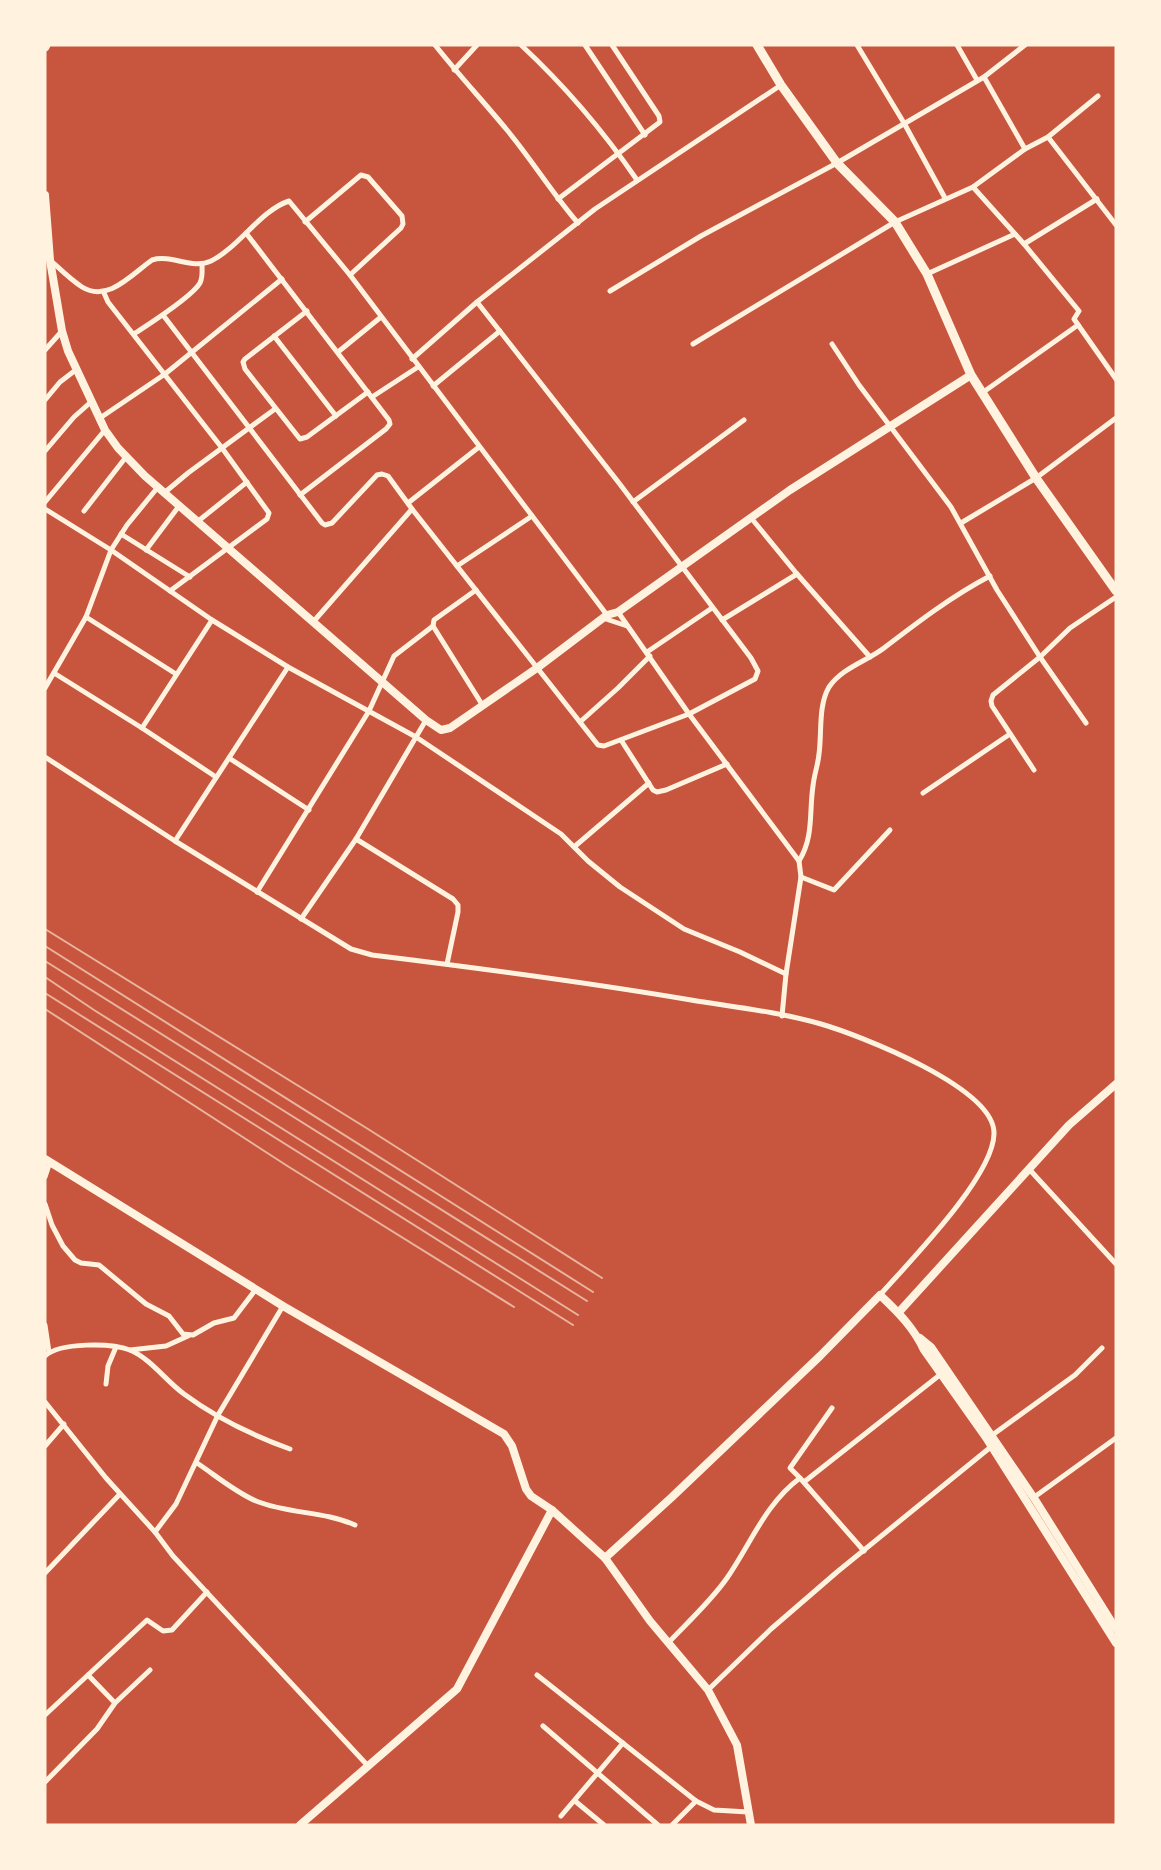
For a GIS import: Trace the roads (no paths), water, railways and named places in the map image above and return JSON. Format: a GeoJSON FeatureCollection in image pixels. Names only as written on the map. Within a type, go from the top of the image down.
{"type":"FeatureCollection","features":[{"type":"Feature","properties":{"kind":"highway"},"geometry":{"type":"LineString","coordinates":[[757,45],[781,86],[837,163],[895,222],[927,274],[971,375],[1036,478],[1116,591]]}},
{"type":"Feature","properties":{"kind":"main road"},"geometry":{"type":"LineString","coordinates":[[45,195],[47,257],[62,331],[105,430],[126,457],[161,490],[437,729],[445,730],[483,706],[605,616],[618,612],[793,488],[971,375]]}},
{"type":"Feature","properties":{"kind":"main road"},"geometry":{"type":"LineString","coordinates":[[898,1312],[1069,1125],[1116,1084]]}},
{"type":"Feature","properties":{"kind":"main road"},"geometry":{"type":"LineString","coordinates":[[47,1160],[256,1290],[504,1434],[512,1446],[526,1489],[531,1496],[552,1510],[605,1558],[650,1621],[708,1690],[737,1745],[751,1825]]}},
{"type":"Feature","properties":{"kind":"main road"},"geometry":{"type":"LineString","coordinates":[[605,1558],[795,1380],[880,1295],[931,1347],[1116,1629]]}},
{"type":"Feature","properties":{"kind":"main road"},"geometry":{"type":"LineString","coordinates":[[917,1335],[924,1350],[990,1440]]}},
{"type":"Feature","properties":{"kind":"main road"},"geometry":{"type":"LineString","coordinates":[[1030,1500],[1116,1643]]}},
{"type":"Feature","properties":{"kind":"main road"},"geometry":{"type":"LineString","coordinates":[[300,1825],[457,1689],[552,1510]]}},
{"type":"Feature","properties":{"kind":"street"},"geometry":{"type":"LineString","coordinates":[[435,45],[509,132],[578,223]]}},
{"type":"Feature","properties":{"kind":"street"},"geometry":{"type":"LineString","coordinates":[[454,70],[477,45]]}},
{"type":"Feature","properties":{"kind":"street"},"geometry":{"type":"LineString","coordinates":[[521,45],[619,153],[637,180]]}},
{"type":"Feature","properties":{"kind":"street"},"geometry":{"type":"LineString","coordinates":[[585,45],[645,135]]}},
{"type":"Feature","properties":{"kind":"street"},"geometry":{"type":"LineString","coordinates":[[558,199],[658,125],[660,119],[612,45]]}},
{"type":"Feature","properties":{"kind":"street"},"geometry":{"type":"LineString","coordinates":[[857,45],[904,123],[945,198]]}},
{"type":"Feature","properties":{"kind":"street"},"geometry":{"type":"LineString","coordinates":[[957,45],[977,80]]}},
{"type":"Feature","properties":{"kind":"street"},"geometry":{"type":"LineString","coordinates":[[610,291],[701,236],[837,163],[984,77],[1025,45]]}},
{"type":"Feature","properties":{"kind":"street"},"geometry":{"type":"LineString","coordinates":[[984,77],[1025,149]]}},
{"type":"Feature","properties":{"kind":"street"},"geometry":{"type":"LineString","coordinates":[[412,359],[477,302],[563,234],[637,180],[781,86]]}},
{"type":"Feature","properties":{"kind":"street"},"geometry":{"type":"LineString","coordinates":[[693,344],[895,222],[973,187],[1025,149],[1048,137],[1098,96]]}},
{"type":"Feature","properties":{"kind":"street"},"geometry":{"type":"LineString","coordinates":[[1048,137],[1116,225]]}},
{"type":"Feature","properties":{"kind":"street"},"geometry":{"type":"LineString","coordinates":[[305,222],[361,175],[368,177],[402,216],[404,220],[401,228],[350,275]]}},
{"type":"Feature","properties":{"kind":"street"},"geometry":{"type":"LineString","coordinates":[[973,187],[1079,311],[1074,319],[1116,379]]}},
{"type":"Feature","properties":{"kind":"street"},"geometry":{"type":"LineString","coordinates":[[1024,244],[1097,199]]}},
{"type":"Feature","properties":{"kind":"street"},"geometry":{"type":"LineString","coordinates":[[47,257],[82,287],[104,293],[158,258],[202,264],[222,255],[276,208],[289,201],[350,275],[605,616],[628,626]]}},
{"type":"Feature","properties":{"kind":"street"},"geometry":{"type":"LineString","coordinates":[[246,233],[389,420],[389,427],[300,495]]}},
{"type":"Feature","properties":{"kind":"street"},"geometry":{"type":"LineString","coordinates":[[927,274],[1015,234]]}},
{"type":"Feature","properties":{"kind":"street"},"geometry":{"type":"LineString","coordinates":[[134,334],[163,315],[196,288],[201,282],[202,264]]}},
{"type":"Feature","properties":{"kind":"street"},"geometry":{"type":"LineString","coordinates":[[100,418],[165,374],[282,279]]}},
{"type":"Feature","properties":{"kind":"street"},"geometry":{"type":"LineString","coordinates":[[104,293],[108,302],[222,448],[267,509],[269,516],[170,591]]}},
{"type":"Feature","properties":{"kind":"street"},"geometry":{"type":"LineString","coordinates":[[163,315],[325,525],[332,523],[378,476],[382,474],[388,476],[598,745],[604,746],[689,714],[758,676],[751,658],[477,302]]}},
{"type":"Feature","properties":{"kind":"street"},"geometry":{"type":"LineString","coordinates":[[307,311],[243,362],[245,369],[300,439],[307,437],[370,394],[418,367]]}},
{"type":"Feature","properties":{"kind":"street"},"geometry":{"type":"LineString","coordinates":[[338,352],[381,317]]}},
{"type":"Feature","properties":{"kind":"street"},"geometry":{"type":"LineString","coordinates":[[982,393],[1078,326]]}},
{"type":"Feature","properties":{"kind":"street"},"geometry":{"type":"LineString","coordinates":[[45,350],[62,331]]}},
{"type":"Feature","properties":{"kind":"street"},"geometry":{"type":"LineString","coordinates":[[433,386],[500,331]]}},
{"type":"Feature","properties":{"kind":"street"},"geometry":{"type":"LineString","coordinates":[[274,336],[336,416]]}},
{"type":"Feature","properties":{"kind":"street"},"geometry":{"type":"LineString","coordinates":[[832,344],[859,386],[961,523],[990,576],[1040,657],[1086,723]]}},
{"type":"Feature","properties":{"kind":"street"},"geometry":{"type":"LineString","coordinates":[[45,400],[60,382],[77,369]]}},
{"type":"Feature","properties":{"kind":"street"},"geometry":{"type":"LineString","coordinates":[[45,451],[92,400]]}},
{"type":"Feature","properties":{"kind":"street"},"geometry":{"type":"LineString","coordinates":[[45,688],[86,617],[111,550],[121,534],[161,490],[275,409]]}},
{"type":"Feature","properties":{"kind":"street"},"geometry":{"type":"LineString","coordinates":[[961,523],[1036,478],[1116,418]]}},
{"type":"Feature","properties":{"kind":"street"},"geometry":{"type":"LineString","coordinates":[[633,502],[744,420]]}},
{"type":"Feature","properties":{"kind":"street"},"geometry":{"type":"LineString","coordinates":[[45,502],[105,430]]}},
{"type":"Feature","properties":{"kind":"street"},"geometry":{"type":"LineString","coordinates":[[314,621],[410,506],[479,447]]}},
{"type":"Feature","properties":{"kind":"street"},"geometry":{"type":"LineString","coordinates":[[84,511],[126,457]]}},
{"type":"Feature","properties":{"kind":"street"},"geometry":{"type":"LineString","coordinates":[[197,522],[247,482]]}},
{"type":"Feature","properties":{"kind":"street"},"geometry":{"type":"LineString","coordinates":[[146,550],[179,506]]}},
{"type":"Feature","properties":{"kind":"street"},"geometry":{"type":"LineString","coordinates":[[45,509],[111,550],[212,620],[288,667],[416,737],[561,834],[620,887],[684,929],[786,974]]}},
{"type":"Feature","properties":{"kind":"street"},"geometry":{"type":"LineString","coordinates":[[457,566],[532,516]]}},
{"type":"Feature","properties":{"kind":"street"},"geometry":{"type":"LineString","coordinates":[[752,519],[870,657]]}},
{"type":"Feature","properties":{"kind":"street"},"geometry":{"type":"LineString","coordinates":[[121,534],[190,578]]}},
{"type":"Feature","properties":{"kind":"street"},"geometry":{"type":"LineString","coordinates":[[722,620],[797,574]]}},
{"type":"Feature","properties":{"kind":"street"},"geometry":{"type":"LineString","coordinates":[[799,861],[810,835],[813,785],[819,756],[825,698],[835,680],[957,595],[990,576]]}},
{"type":"Feature","properties":{"kind":"street"},"geometry":{"type":"LineString","coordinates":[[476,590],[434,620],[433,626],[483,706]]}},
{"type":"Feature","properties":{"kind":"street"},"geometry":{"type":"LineString","coordinates":[[1034,770],[992,706],[993,695],[1040,657],[1070,628],[1116,597]]}},
{"type":"Feature","properties":{"kind":"street"},"geometry":{"type":"LineString","coordinates":[[580,722],[618,688],[648,654],[712,608]]}},
{"type":"Feature","properties":{"kind":"street"},"geometry":{"type":"LineString","coordinates":[[618,612],[689,714],[799,861],[801,877],[782,1016]]}},
{"type":"Feature","properties":{"kind":"street"},"geometry":{"type":"LineString","coordinates":[[86,617],[176,674]]}},
{"type":"Feature","properties":{"kind":"street"},"geometry":{"type":"LineString","coordinates":[[142,728],[212,620]]}},
{"type":"Feature","properties":{"kind":"street"},"geometry":{"type":"LineString","coordinates":[[257,892],[369,711],[394,656],[433,626]]}},
{"type":"Feature","properties":{"kind":"street"},"geometry":{"type":"LineString","coordinates":[[175,841],[288,667]]}},
{"type":"Feature","properties":{"kind":"street"},"geometry":{"type":"LineString","coordinates":[[54,673],[216,777]]}},
{"type":"Feature","properties":{"kind":"street"},"geometry":{"type":"LineString","coordinates":[[301,919],[356,839],[426,720]]}},
{"type":"Feature","properties":{"kind":"street"},"geometry":{"type":"LineString","coordinates":[[923,793],[1010,734]]}},
{"type":"Feature","properties":{"kind":"street"},"geometry":{"type":"LineString","coordinates":[[621,740],[654,790],[661,792],[727,764]]}},
{"type":"Feature","properties":{"kind":"street"},"geometry":{"type":"LineString","coordinates":[[45,757],[257,892],[357,951],[372,955],[550,977],[821,1024],[913,1060],[952,1083],[977,1101],[989,1115],[994,1132],[988,1159],[968,1193],[880,1295]]}},
{"type":"Feature","properties":{"kind":"street"},"geometry":{"type":"LineString","coordinates":[[229,758],[309,810]]}},
{"type":"Feature","properties":{"kind":"street"},"geometry":{"type":"LineString","coordinates":[[574,847],[649,783]]}},
{"type":"Feature","properties":{"kind":"street"},"geometry":{"type":"LineString","coordinates":[[801,877],[834,890],[890,830]]}},
{"type":"Feature","properties":{"kind":"street"},"geometry":{"type":"LineString","coordinates":[[356,839],[453,899],[458,905],[447,964]]}},
{"type":"Feature","properties":{"kind":"street"},"geometry":{"type":"LineString","coordinates":[[45,1177],[47,1160]]}},
{"type":"Feature","properties":{"kind":"street"},"geometry":{"type":"LineString","coordinates":[[1029,1169],[1116,1264]]}},
{"type":"Feature","properties":{"kind":"street"},"geometry":{"type":"LineString","coordinates":[[45,1204],[52,1225],[63,1246],[75,1260],[99,1265],[146,1304],[169,1316],[183,1334],[188,1336]]}},
{"type":"Feature","properties":{"kind":"street"},"geometry":{"type":"LineString","coordinates":[[45,1325],[47,1354],[76,1346],[98,1345],[130,1350],[166,1346],[214,1323],[234,1318],[256,1290]]}},
{"type":"Feature","properties":{"kind":"street"},"geometry":{"type":"LineString","coordinates":[[155,1532],[176,1504],[218,1415],[283,1306]]}},
{"type":"Feature","properties":{"kind":"street"},"geometry":{"type":"LineString","coordinates":[[106,1384],[108,1366],[116,1347]]}},
{"type":"Feature","properties":{"kind":"street"},"geometry":{"type":"LineString","coordinates":[[708,1690],[771,1629],[990,1440],[1075,1375],[1102,1348]]}},
{"type":"Feature","properties":{"kind":"street"},"geometry":{"type":"LineString","coordinates":[[130,1350],[183,1394],[259,1437],[290,1449]]}},
{"type":"Feature","properties":{"kind":"street"},"geometry":{"type":"LineString","coordinates":[[669,1643],[726,1578],[766,1513],[782,1494],[941,1374]]}},
{"type":"Feature","properties":{"kind":"street"},"geometry":{"type":"LineString","coordinates":[[45,1402],[173,1556],[369,1767]]}},
{"type":"Feature","properties":{"kind":"street"},"geometry":{"type":"LineString","coordinates":[[832,1408],[790,1468],[864,1551]]}},
{"type":"Feature","properties":{"kind":"street"},"geometry":{"type":"LineString","coordinates":[[45,1446],[64,1424]]}},
{"type":"Feature","properties":{"kind":"street"},"geometry":{"type":"LineString","coordinates":[[1030,1500],[1116,1438]]}},
{"type":"Feature","properties":{"kind":"street"},"geometry":{"type":"LineString","coordinates":[[197,1463],[255,1500],[297,1512],[340,1519],[355,1526]]}},
{"type":"Feature","properties":{"kind":"street"},"geometry":{"type":"LineString","coordinates":[[45,1573],[120,1494]]}},
{"type":"Feature","properties":{"kind":"street"},"geometry":{"type":"LineString","coordinates":[[45,1715],[147,1620],[163,1631],[172,1629],[207,1592]]}},
{"type":"Feature","properties":{"kind":"street"},"geometry":{"type":"LineString","coordinates":[[45,1782],[97,1729],[115,1703],[150,1670]]}},
{"type":"Feature","properties":{"kind":"street"},"geometry":{"type":"LineString","coordinates":[[88,1675],[115,1703]]}},
{"type":"Feature","properties":{"kind":"street"},"geometry":{"type":"LineString","coordinates":[[537,1675],[696,1801],[714,1810],[748,1812]]}},
{"type":"Feature","properties":{"kind":"street"},"geometry":{"type":"LineString","coordinates":[[543,1726],[658,1825]]}},
{"type":"Feature","properties":{"kind":"street"},"geometry":{"type":"LineString","coordinates":[[561,1816],[623,1743]]}},
{"type":"Feature","properties":{"kind":"street"},"geometry":{"type":"LineString","coordinates":[[575,1801],[604,1825]]}},
{"type":"Feature","properties":{"kind":"street"},"geometry":{"type":"LineString","coordinates":[[672,1825],[696,1801]]}},
{"type":"Feature","properties":{"kind":"railway"},"geometry":{"type":"LineString","coordinates":[[45,929],[368,1129],[602,1278]]}},
{"type":"Feature","properties":{"kind":"railway"},"geometry":{"type":"LineString","coordinates":[[45,946],[593,1292]]}},
{"type":"Feature","properties":{"kind":"railway"},"geometry":{"type":"LineString","coordinates":[[45,961],[587,1301]]}},
{"type":"Feature","properties":{"kind":"railway"},"geometry":{"type":"LineString","coordinates":[[45,977],[578,1315]]}},
{"type":"Feature","properties":{"kind":"railway"},"geometry":{"type":"LineString","coordinates":[[45,993],[573,1325]]}},
{"type":"Feature","properties":{"kind":"railway"},"geometry":{"type":"LineString","coordinates":[[45,1009],[289,1167],[514,1307]]}}]}
